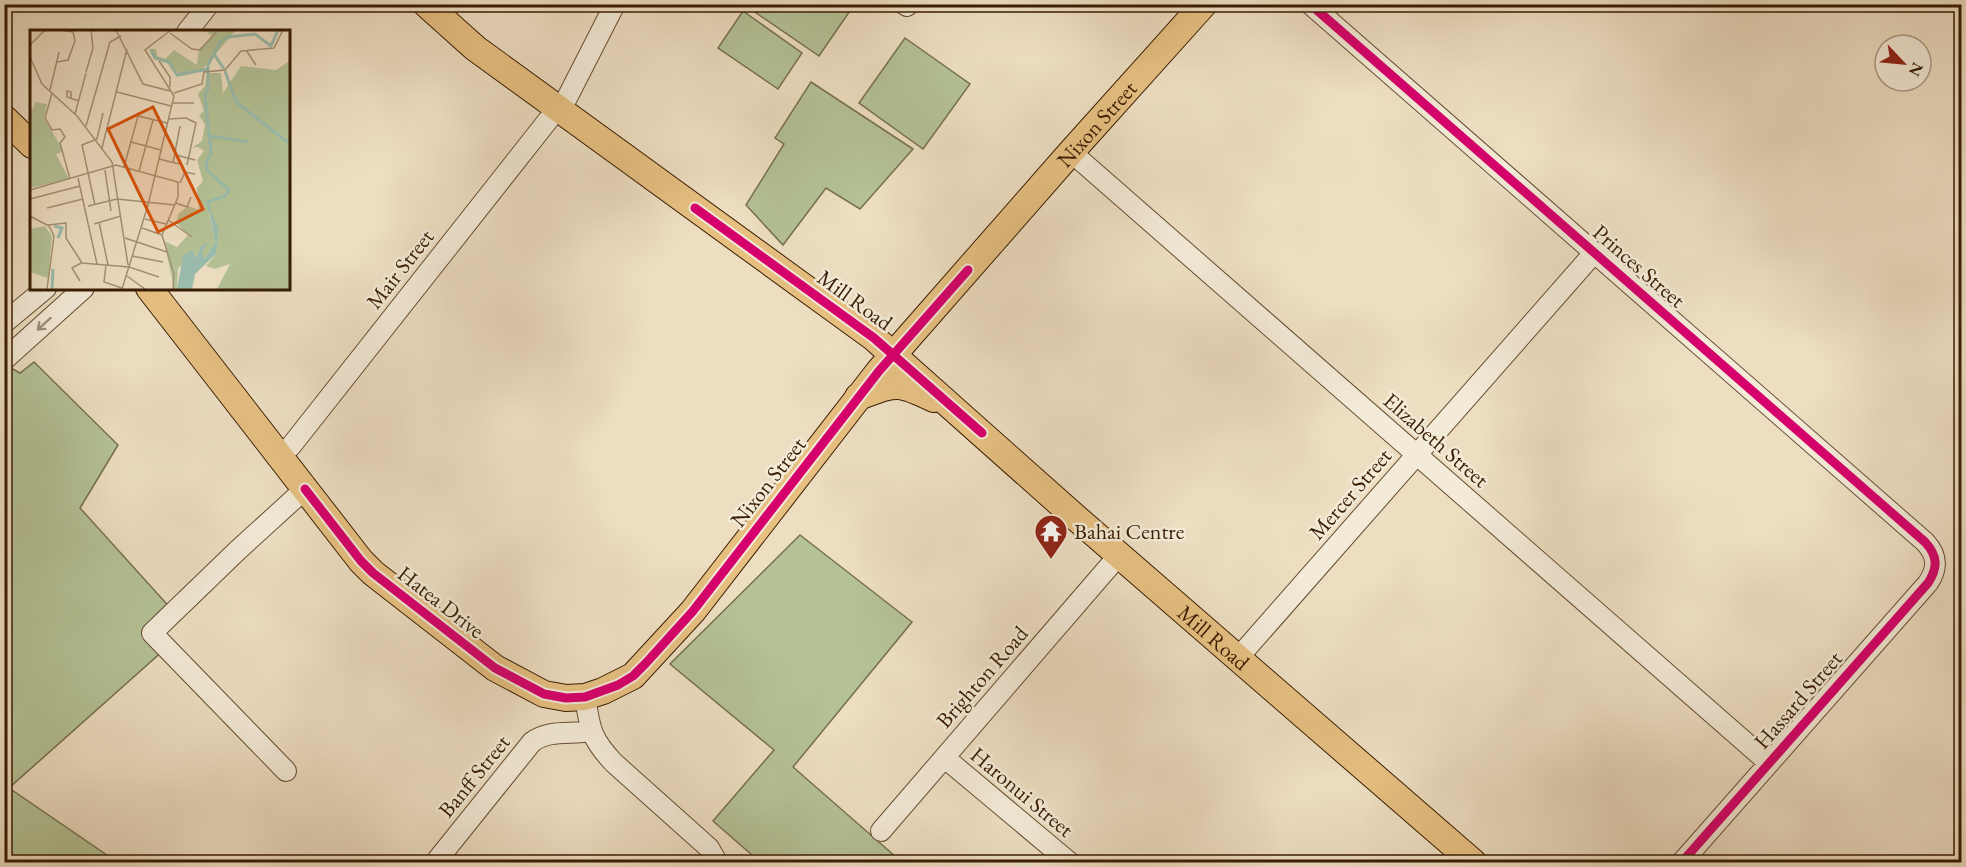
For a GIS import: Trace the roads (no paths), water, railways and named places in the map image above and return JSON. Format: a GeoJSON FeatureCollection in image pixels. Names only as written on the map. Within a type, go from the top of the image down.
{"type":"FeatureCollection","features":[{"type":"Feature","properties":{"kind":"main road","name":"Mill Road"},"geometry":{"type":"LineString","coordinates":[[426,4],[475,48],[894,354],[1237,659],[1473,862]]}},
{"type":"Feature","properties":{"kind":"main road","name":"Nixon Street"},"geometry":{"type":"LineString","coordinates":[[585,697],[618,685],[633,676],[652,657],[693,610],[894,354],[1204,4]]}},
{"type":"Feature","properties":{"kind":"main road"},"geometry":{"type":"LineString","coordinates":[[4,118],[30,143]]}},
{"type":"Feature","properties":{"kind":"main road","name":"Hatea Drive"},"geometry":{"type":"LineString","coordinates":[[151,290],[278,456],[373,573],[495,668],[544,694],[566,698],[585,697]]}},
{"type":"Feature","properties":{"kind":"main road","name":"Mill Road"},"geometry":{"type":"LineString","coordinates":[[858,397],[894,385],[903,386],[958,411]]}},
{"type":"Feature","properties":{"kind":"street"},"geometry":{"type":"LineString","coordinates":[[189,30],[209,4]]}},
{"type":"Feature","properties":{"kind":"street","name":"Mair Street"},"geometry":{"type":"LineString","coordinates":[[278,456],[291,446],[567,98],[615,4]]}},
{"type":"Feature","properties":{"kind":"street","name":"Princes Street"},"geometry":{"type":"LineString","coordinates":[[1310,4],[1925,542],[1931,548],[1936,560]]}},
{"type":"Feature","properties":{"kind":"street","name":"Elizabeth Street"},"geometry":{"type":"LineString","coordinates":[[1071,152],[1769,763]]}},
{"type":"Feature","properties":{"kind":"street","name":"Mercer Street"},"geometry":{"type":"LineString","coordinates":[[1237,659],[1594,253]]}},
{"type":"Feature","properties":{"kind":"street"},"geometry":{"type":"LineString","coordinates":[[4,323],[44,290]]}},
{"type":"Feature","properties":{"kind":"street"},"geometry":{"type":"LineString","coordinates":[[4,360],[82,290]]}},
{"type":"Feature","properties":{"kind":"street"},"geometry":{"type":"LineString","coordinates":[[286,771],[152,633],[305,489]]}},
{"type":"Feature","properties":{"kind":"street","name":"Brighton Road"},"geometry":{"type":"LineString","coordinates":[[881,831],[1119,555]]}},
{"type":"Feature","properties":{"kind":"street","name":"Hassard Street"},"geometry":{"type":"LineString","coordinates":[[1682,862],[1928,583],[1934,575],[1936,560]]}},
{"type":"Feature","properties":{"kind":"street"},"geometry":{"type":"LineString","coordinates":[[585,697],[591,731],[600,748],[709,848],[717,862]]}},
{"type":"Feature","properties":{"kind":"street","name":"Banff Street"},"geometry":{"type":"LineString","coordinates":[[438,859],[532,742],[552,733],[576,734],[591,731]]}},
{"type":"Feature","properties":{"kind":"street","name":"Haronui Street"},"geometry":{"type":"LineString","coordinates":[[945,758],[1058,859]]}},
{"type":"Feature","properties":{"kind":"place","name":"Bahai Centre"},"geometry":{"type":"Point","coordinates":[1051,560]}}]}
